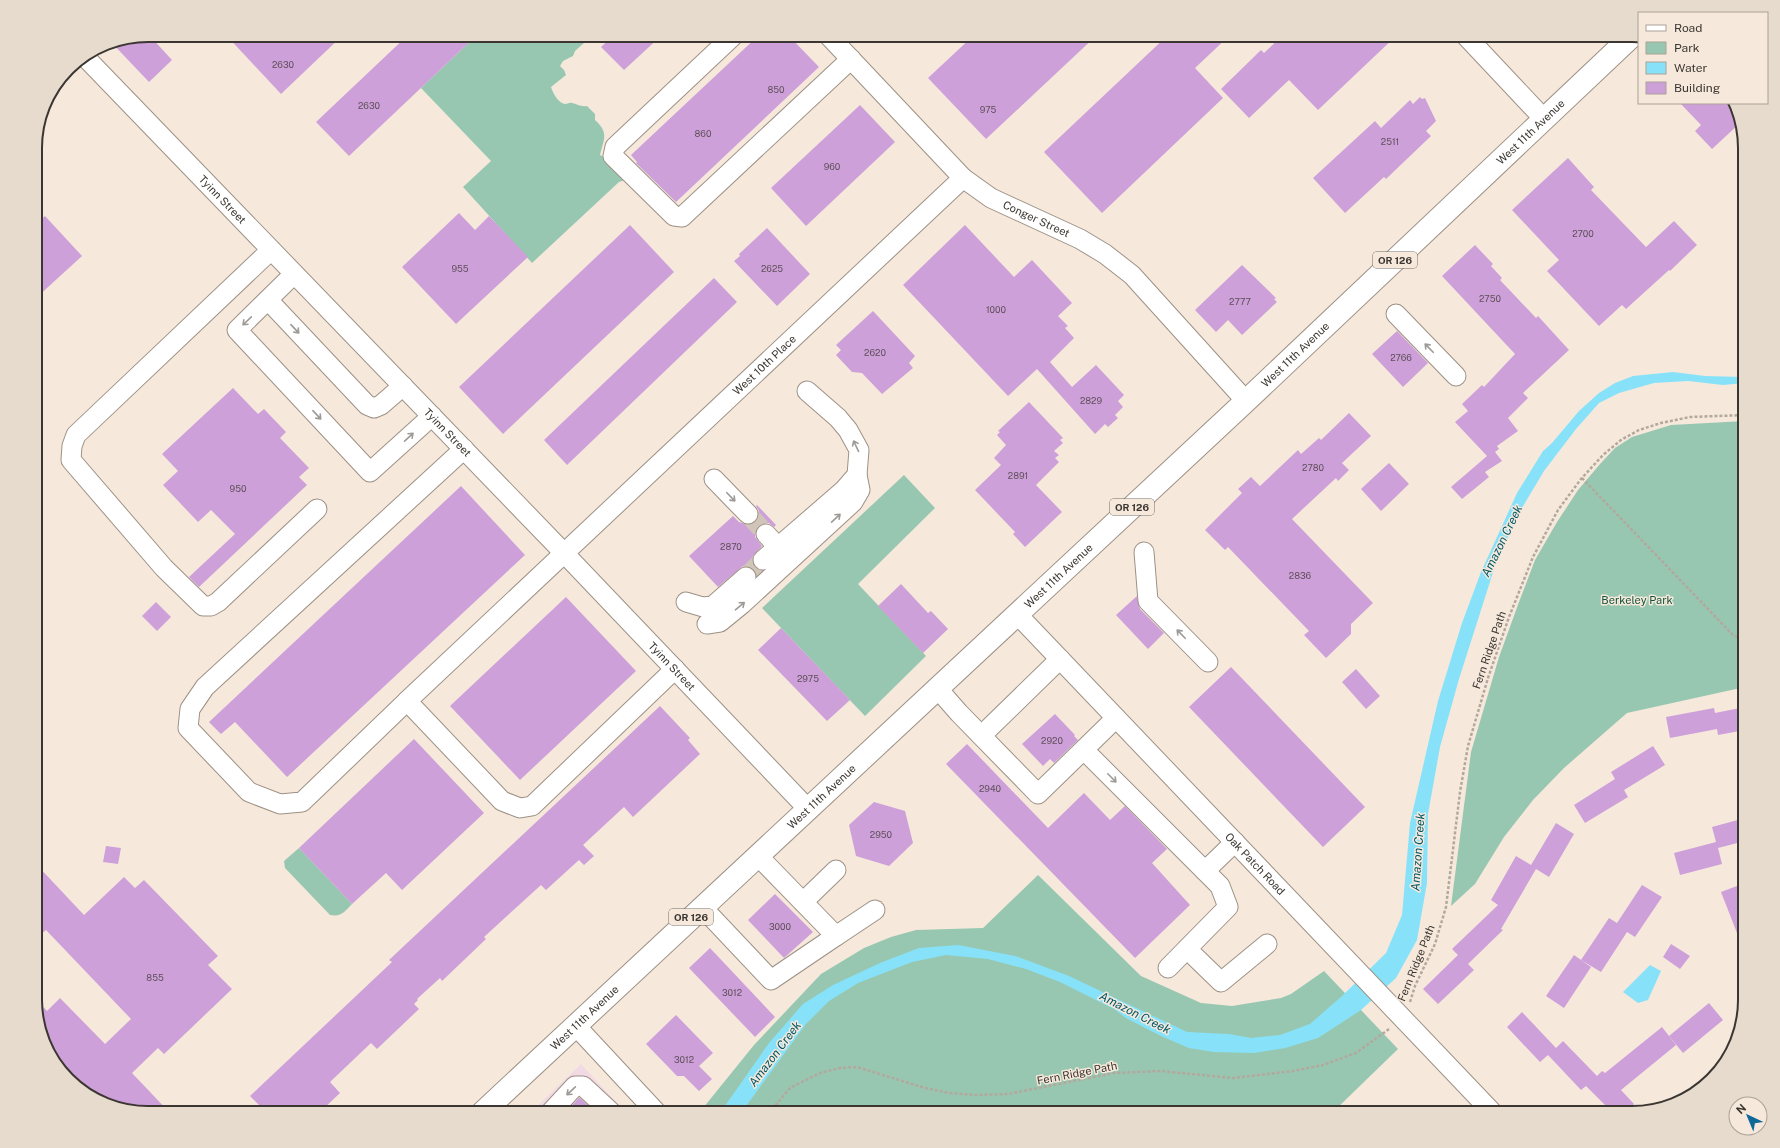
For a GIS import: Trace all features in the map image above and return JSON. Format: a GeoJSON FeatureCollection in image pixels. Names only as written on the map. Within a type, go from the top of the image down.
{"type":"FeatureCollection","features":[{"type":"Feature","properties":{"kind":"main road","name":"West 11th Avenue"},"geometry":{"type":"LineString","coordinates":[[489,1106],[1246,401],[1626,42]]}},
{"type":"Feature","properties":{"kind":"street"},"geometry":{"type":"LineString","coordinates":[[727,42],[615,147],[613,156],[674,216],[682,217],[851,59]]}},
{"type":"Feature","properties":{"kind":"street","name":"Conger Street"},"geometry":{"type":"LineString","coordinates":[[835,42],[964,178],[991,198],[1080,239],[1105,254],[1132,275],[1246,401]]}},
{"type":"Feature","properties":{"kind":"street"},"geometry":{"type":"LineString","coordinates":[[1472,42],[1544,119]]}},
{"type":"Feature","properties":{"kind":"street","name":"Tyinn Street"},"geometry":{"type":"LineString","coordinates":[[88,60],[564,553],[808,809]]}},
{"type":"Feature","properties":{"kind":"street","name":"West 10th Place"},"geometry":{"type":"LineString","coordinates":[[464,449],[205,687],[190,708],[188,728],[249,792],[280,804],[302,802],[406,701],[964,178]]}},
{"type":"Feature","properties":{"kind":"street"},"geometry":{"type":"LineString","coordinates":[[271,250],[76,435],[72,446],[71,460],[164,568],[203,606],[211,606],[218,602],[316,509]]}},
{"type":"Feature","properties":{"kind":"street"},"geometry":{"type":"LineString","coordinates":[[294,274],[237,330],[370,472],[432,416]]}},
{"type":"Feature","properties":{"kind":"street"},"geometry":{"type":"LineString","coordinates":[[268,300],[367,405],[374,408],[381,405],[403,386]]}},
{"type":"Feature","properties":{"kind":"street"},"geometry":{"type":"LineString","coordinates":[[1396,314],[1456,376]]}},
{"type":"Feature","properties":{"kind":"street"},"geometry":{"type":"LineString","coordinates":[[707,624],[720,622],[742,604],[853,502],[860,490],[857,475],[859,450],[848,430],[838,418],[807,391]]}},
{"type":"Feature","properties":{"kind":"street"},"geometry":{"type":"LineString","coordinates":[[763,560],[772,540],[788,540],[844,490],[857,475]]}},
{"type":"Feature","properties":{"kind":"street"},"geometry":{"type":"LineString","coordinates":[[714,479],[748,514]]}},
{"type":"Feature","properties":{"kind":"street"},"geometry":{"type":"LineString","coordinates":[[1144,552],[1148,601],[1208,662]]}},
{"type":"Feature","properties":{"kind":"street"},"geometry":{"type":"LineString","coordinates":[[686,602],[703,607],[713,606],[746,577]]}},
{"type":"Feature","properties":{"kind":"street","name":"Oak Patch Road"},"geometry":{"type":"LineString","coordinates":[[1017,614],[1486,1106]]}},
{"type":"Feature","properties":{"kind":"street"},"geometry":{"type":"LineString","coordinates":[[982,735],[1060,659]]}},
{"type":"Feature","properties":{"kind":"street"},"geometry":{"type":"LineString","coordinates":[[406,701],[502,801],[520,808],[532,806],[675,670]]}},
{"type":"Feature","properties":{"kind":"street"},"geometry":{"type":"LineString","coordinates":[[937,688],[959,713],[1038,794],[1116,718]]}},
{"type":"Feature","properties":{"kind":"street"},"geometry":{"type":"LineString","coordinates":[[1084,750],[1220,886],[1228,907],[1168,968]]}},
{"type":"Feature","properties":{"kind":"street"},"geometry":{"type":"LineString","coordinates":[[1205,871],[1235,842]]}},
{"type":"Feature","properties":{"kind":"street"},"geometry":{"type":"LineString","coordinates":[[758,856],[836,936]]}},
{"type":"Feature","properties":{"kind":"street"},"geometry":{"type":"LineString","coordinates":[[803,902],[836,870]]}},
{"type":"Feature","properties":{"kind":"street"},"geometry":{"type":"LineString","coordinates":[[702,908],[771,980],[875,910]]}},
{"type":"Feature","properties":{"kind":"street"},"geometry":{"type":"LineString","coordinates":[[1187,949],[1221,982],[1267,944]]}},
{"type":"Feature","properties":{"kind":"street"},"geometry":{"type":"LineString","coordinates":[[575,1025],[650,1106]]}},
{"type":"Feature","properties":{"kind":"street"},"geometry":{"type":"LineString","coordinates":[[556,1106],[575,1086],[583,1086],[604,1106]]}},
{"type":"Feature","properties":{"kind":"path","name":"Fern Ridge Path"},"geometry":{"type":"LineString","coordinates":[[775,1106],[790,1088],[802,1081],[820,1073],[840,1068],[857,1067],[925,1088],[950,1093],[975,1095],[1008,1094],[1114,1073],[1160,1071],[1233,1078],[1263,1076],[1323,1065],[1356,1053],[1389,1030],[1396,1011],[1410,1001],[1415,986],[1435,944],[1446,906],[1460,792],[1468,746],[1488,678],[1509,617],[1533,557],[1558,510],[1582,478],[1603,455],[1621,440],[1639,430],[1661,423],[1690,417],[1738,415]]}},
{"type":"Feature","properties":{"kind":"path"},"geometry":{"type":"LineString","coordinates":[[1582,478],[1733,635],[1738,638]]}},
{"type":"Feature","properties":{"kind":"shaded area"},"geometry":{"type":"Polygon","coordinates":[[[581,1064],[620,1106],[537,1106],[581,1064]]]}},
{"type":"Feature","properties":{"kind":"green space"},"geometry":{"type":"Polygon","coordinates":[[[470,42],[585,42],[575,51],[573,56],[563,61],[560,66],[566,75],[551,87],[560,102],[565,104],[571,103],[587,106],[595,114],[595,120],[604,132],[604,140],[600,155],[626,169],[625,180],[619,182],[532,263],[463,187],[491,161],[421,88],[470,42]]]}},
{"type":"Feature","properties":{"kind":"green space","name":"Berkeley Park"},"geometry":{"type":"Polygon","coordinates":[[[1738,421],[1738,689],[1627,713],[1564,768],[1533,800],[1504,837],[1475,884],[1451,906],[1471,752],[1499,657],[1535,560],[1578,490],[1615,448],[1632,437],[1671,425],[1738,421]]]}},
{"type":"Feature","properties":{"kind":"green space"},"geometry":{"type":"Polygon","coordinates":[[[904,475],[935,508],[858,584],[926,656],[865,716],[762,608],[904,475]]]}},
{"type":"Feature","properties":{"kind":"green space"},"geometry":{"type":"Polygon","coordinates":[[[299,848],[352,904],[340,915],[330,915],[285,868],[284,861],[299,848]]]}},
{"type":"Feature","properties":{"kind":"green space"},"geometry":{"type":"Polygon","coordinates":[[[1038,875],[1141,976],[1201,1003],[1232,1006],[1281,998],[1291,994],[1324,971],[1398,1049],[1339,1106],[705,1106],[754,1045],[821,974],[864,948],[891,937],[916,930],[983,928],[1038,875]]]}},
{"type":"Feature","properties":{"kind":"water","name":"Amazon Creek"},"geometry":{"type":"Polygon","coordinates":[[[1673,372],[1705,376],[1738,377],[1738,384],[1723,385],[1688,381],[1654,383],[1619,393],[1599,403],[1576,429],[1544,471],[1519,513],[1496,563],[1459,679],[1440,747],[1428,814],[1427,883],[1417,940],[1396,978],[1361,1010],[1318,1038],[1285,1048],[1254,1053],[1214,1052],[1189,1048],[1161,1036],[1126,1018],[1114,1009],[1060,982],[1026,969],[988,959],[946,955],[912,962],[858,983],[829,1001],[806,1024],[746,1106],[725,1106],[769,1043],[803,1004],[833,985],[880,963],[919,948],[958,945],[1015,956],[1069,976],[1187,1032],[1229,1034],[1251,1038],[1280,1035],[1310,1024],[1342,996],[1386,953],[1402,915],[1410,823],[1438,701],[1462,623],[1481,572],[1517,493],[1543,451],[1552,443],[1579,411],[1599,393],[1615,383],[1633,376],[1673,372]]]}},
{"type":"Feature","properties":{"kind":"water"},"geometry":{"type":"Polygon","coordinates":[[[1650,965],[1661,971],[1648,1000],[1638,1003],[1623,992],[1650,965]]]}},
{"type":"Feature","properties":{"kind":"building"},"geometry":{"type":"Polygon","coordinates":[[[141,42],[155,42],[172,60],[149,82],[116,47],[141,42]]]}},
{"type":"Feature","properties":{"kind":"building"},"geometry":{"type":"Polygon","coordinates":[[[233,42],[336,42],[281,94],[233,42]]]}},
{"type":"Feature","properties":{"kind":"building"},"geometry":{"type":"Polygon","coordinates":[[[401,42],[470,42],[349,156],[316,122],[401,42]]]}},
{"type":"Feature","properties":{"kind":"building"},"geometry":{"type":"Polygon","coordinates":[[[606,42],[654,42],[624,70],[601,47],[606,42]]]}},
{"type":"Feature","properties":{"kind":"building"},"geometry":{"type":"Polygon","coordinates":[[[752,42],[795,42],[819,67],[676,202],[636,163],[637,162],[631,155],[752,42]]]}},
{"type":"Feature","properties":{"kind":"building"},"geometry":{"type":"Polygon","coordinates":[[[967,42],[1090,42],[986,139],[928,78],[967,42]]]}},
{"type":"Feature","properties":{"kind":"building"},"geometry":{"type":"Polygon","coordinates":[[[1161,42],[1223,42],[1195,68],[1223,98],[1102,213],[1044,152],[1161,42]]]}},
{"type":"Feature","properties":{"kind":"building"},"geometry":{"type":"Polygon","coordinates":[[[1276,42],[1390,42],[1318,110],[1289,80],[1249,118],[1221,89],[1261,50],[1264,53],[1276,42]]]}},
{"type":"Feature","properties":{"kind":"building"},"geometry":{"type":"Polygon","coordinates":[[[1420,97],[1422,99],[1425,98],[1436,121],[1426,131],[1431,136],[1386,179],[1384,177],[1345,213],[1313,178],[1375,121],[1381,128],[1410,100],[1413,104],[1420,97]]]}},
{"type":"Feature","properties":{"kind":"building"},"geometry":{"type":"Polygon","coordinates":[[[1681,104],[1728,104],[1736,127],[1712,149],[1695,131],[1701,125],[1681,104]]]}},
{"type":"Feature","properties":{"kind":"building"},"geometry":{"type":"Polygon","coordinates":[[[860,105],[895,142],[806,226],[771,188],[860,105]]]}},
{"type":"Feature","properties":{"kind":"building"},"geometry":{"type":"Polygon","coordinates":[[[1568,158],[1594,187],[1591,190],[1646,247],[1674,221],[1697,245],[1670,271],[1669,270],[1626,309],[1622,305],[1599,326],[1547,271],[1559,260],[1512,210],[1568,158]]]}},
{"type":"Feature","properties":{"kind":"building"},"geometry":{"type":"Polygon","coordinates":[[[459,213],[475,230],[489,216],[528,257],[456,324],[402,267],[459,213]]]}},
{"type":"Feature","properties":{"kind":"building"},"geometry":{"type":"Polygon","coordinates":[[[45,216],[82,256],[42,293],[42,219],[45,216]]]}},
{"type":"Feature","properties":{"kind":"building"},"geometry":{"type":"Polygon","coordinates":[[[630,225],[674,272],[503,434],[459,387],[630,225]]]}},
{"type":"Feature","properties":{"kind":"building"},"geometry":{"type":"Polygon","coordinates":[[[965,225],[1014,277],[1032,260],[1072,303],[1058,316],[1068,326],[1065,328],[1074,338],[1050,362],[1072,387],[1096,365],[1124,395],[1118,401],[1123,407],[1115,415],[1118,418],[1108,427],[1105,424],[1095,434],[1037,369],[1008,396],[903,285],[965,225]]]}},
{"type":"Feature","properties":{"kind":"building"},"geometry":{"type":"Polygon","coordinates":[[[767,228],[810,274],[777,306],[734,261],[740,256],[739,254],[767,228]]]}},
{"type":"Feature","properties":{"kind":"building"},"geometry":{"type":"Polygon","coordinates":[[[1475,245],[1493,264],[1491,266],[1502,278],[1500,280],[1536,318],[1538,316],[1569,350],[1523,393],[1528,398],[1508,418],[1518,431],[1497,446],[1499,449],[1495,452],[1502,461],[1485,472],[1489,477],[1462,499],[1451,487],[1487,456],[1455,422],[1468,411],[1462,404],[1482,385],[1484,387],[1515,354],[1442,276],[1475,245]]]}},
{"type":"Feature","properties":{"kind":"building"},"geometry":{"type":"Polygon","coordinates":[[[1242,265],[1276,298],[1274,299],[1277,302],[1242,335],[1228,320],[1216,332],[1195,310],[1242,265]]]}},
{"type":"Feature","properties":{"kind":"building"},"geometry":{"type":"Polygon","coordinates":[[[714,278],[737,302],[567,465],[544,440],[714,278]]]}},
{"type":"Feature","properties":{"kind":"building"},"geometry":{"type":"Polygon","coordinates":[[[873,311],[915,356],[909,363],[913,368],[882,394],[862,373],[852,372],[836,355],[841,350],[836,345],[873,311]]]}},
{"type":"Feature","properties":{"kind":"building"},"geometry":{"type":"Polygon","coordinates":[[[1397,331],[1428,363],[1403,387],[1372,354],[1397,331]]]}},
{"type":"Feature","properties":{"kind":"building"},"geometry":{"type":"Polygon","coordinates":[[[233,388],[258,414],[264,409],[286,432],[280,438],[309,468],[299,477],[307,485],[199,587],[189,577],[235,534],[211,510],[198,522],[163,485],[178,471],[162,454],[233,388]]]}},
{"type":"Feature","properties":{"kind":"building"},"geometry":{"type":"Polygon","coordinates":[[[1029,402],[1063,438],[1060,440],[1063,443],[1054,451],[1059,455],[1055,458],[1059,462],[1036,485],[1062,512],[1025,547],[1013,534],[1015,532],[975,490],[1001,465],[994,458],[1006,445],[997,435],[1000,432],[998,431],[1029,402]]]}},
{"type":"Feature","properties":{"kind":"building"},"geometry":{"type":"Polygon","coordinates":[[[1349,413],[1371,436],[1342,463],[1349,470],[1338,481],[1336,478],[1292,519],[1373,603],[1351,624],[1351,634],[1326,658],[1304,635],[1309,631],[1228,547],[1225,550],[1205,530],[1242,493],[1238,489],[1251,477],[1260,486],[1298,450],[1301,454],[1319,438],[1321,440],[1349,413]]]}},
{"type":"Feature","properties":{"kind":"building"},"geometry":{"type":"Polygon","coordinates":[[[1389,463],[1409,484],[1381,511],[1361,489],[1389,463]]]}},
{"type":"Feature","properties":{"kind":"building"},"geometry":{"type":"Polygon","coordinates":[[[461,486],[525,555],[287,777],[235,722],[221,734],[209,722],[461,486]]]}},
{"type":"Feature","properties":{"kind":"building"},"geometry":{"type":"Polygon","coordinates":[[[757,505],[776,525],[774,527],[769,523],[763,523],[756,530],[755,537],[762,546],[753,556],[752,562],[755,567],[761,571],[757,575],[750,567],[743,566],[718,587],[689,556],[733,516],[739,522],[745,524],[750,525],[755,522],[759,517],[757,505]]]}},
{"type":"Feature","properties":{"kind":"building"},"geometry":{"type":"Polygon","coordinates":[[[901,584],[928,613],[931,611],[948,629],[923,653],[878,606],[901,584]]]}},
{"type":"Feature","properties":{"kind":"building"},"geometry":{"type":"Polygon","coordinates":[[[1137,596],[1140,609],[1164,633],[1148,649],[1116,615],[1137,596]]]}},
{"type":"Feature","properties":{"kind":"building"},"geometry":{"type":"Polygon","coordinates":[[[566,597],[636,671],[520,780],[450,706],[566,597]]]}},
{"type":"Feature","properties":{"kind":"building"},"geometry":{"type":"Polygon","coordinates":[[[156,602],[171,617],[157,631],[142,616],[156,602]]]}},
{"type":"Feature","properties":{"kind":"building"},"geometry":{"type":"Polygon","coordinates":[[[781,628],[850,700],[827,721],[758,650],[781,628]]]}},
{"type":"Feature","properties":{"kind":"building"},"geometry":{"type":"Polygon","coordinates":[[[1231,667],[1365,807],[1323,847],[1189,707],[1231,667]]]}},
{"type":"Feature","properties":{"kind":"building"},"geometry":{"type":"Polygon","coordinates":[[[1356,669],[1380,696],[1366,709],[1342,682],[1356,669]]]}},
{"type":"Feature","properties":{"kind":"building"},"geometry":{"type":"Polygon","coordinates":[[[660,706],[690,738],[688,740],[700,754],[633,817],[624,807],[583,845],[594,856],[584,865],[579,860],[546,890],[541,885],[484,937],[486,939],[442,981],[440,978],[417,999],[418,1000],[414,1004],[419,1009],[377,1049],[371,1043],[330,1082],[340,1093],[326,1106],[260,1106],[250,1096],[392,962],[389,960],[660,706]]]}},
{"type":"Feature","properties":{"kind":"building"},"geometry":{"type":"Polygon","coordinates":[[[1714,708],[1715,713],[1738,708],[1738,731],[1718,735],[1717,729],[1670,738],[1666,717],[1714,708]]]}},
{"type":"Feature","properties":{"kind":"building"},"geometry":{"type":"Polygon","coordinates":[[[1055,714],[1078,740],[1054,763],[1050,759],[1043,766],[1022,744],[1055,714]]]}},
{"type":"Feature","properties":{"kind":"building"},"geometry":{"type":"Polygon","coordinates":[[[414,739],[484,813],[402,890],[386,873],[352,904],[299,848],[414,739]]]}},
{"type":"Feature","properties":{"kind":"building"},"geometry":{"type":"Polygon","coordinates":[[[967,744],[1048,828],[1084,793],[1110,820],[1125,806],[1167,849],[1152,863],[1190,905],[1135,958],[946,764],[967,744]]]}},
{"type":"Feature","properties":{"kind":"building"},"geometry":{"type":"Polygon","coordinates":[[[1653,746],[1665,765],[1624,790],[1628,797],[1585,823],[1574,805],[1615,779],[1611,772],[1653,746]]]}},
{"type":"Feature","properties":{"kind":"building"},"geometry":{"type":"Polygon","coordinates":[[[874,802],[905,811],[913,843],[889,866],[856,856],[849,825],[874,802]]]}},
{"type":"Feature","properties":{"kind":"building"},"geometry":{"type":"Polygon","coordinates":[[[1738,820],[1738,843],[1718,848],[1722,864],[1680,875],[1674,853],[1716,842],[1712,827],[1738,820]]]}},
{"type":"Feature","properties":{"kind":"building"},"geometry":{"type":"Polygon","coordinates":[[[1556,823],[1574,834],[1549,877],[1536,869],[1501,929],[1503,930],[1468,964],[1474,970],[1438,1004],[1423,989],[1458,955],[1452,949],[1498,905],[1491,900],[1516,856],[1531,865],[1556,823]]]}},
{"type":"Feature","properties":{"kind":"building"},"geometry":{"type":"Polygon","coordinates":[[[106,846],[121,848],[118,864],[103,862],[106,846]]]}},
{"type":"Feature","properties":{"kind":"building"},"geometry":{"type":"Polygon","coordinates":[[[42,870],[84,915],[124,877],[135,888],[144,880],[218,956],[208,965],[232,989],[164,1054],[158,1048],[132,1073],[163,1106],[135,1105],[101,1095],[78,1080],[60,1059],[50,1040],[42,1006],[47,1011],[60,998],[105,1044],[131,1019],[46,930],[42,933],[42,870]]]}},
{"type":"Feature","properties":{"kind":"building"},"geometry":{"type":"Polygon","coordinates":[[[1642,885],[1662,897],[1635,937],[1627,932],[1601,972],[1581,960],[1609,918],[1617,923],[1642,885]]]}},
{"type":"Feature","properties":{"kind":"building"},"geometry":{"type":"Polygon","coordinates":[[[1738,886],[1738,936],[1721,892],[1738,886]]]}},
{"type":"Feature","properties":{"kind":"building"},"geometry":{"type":"Polygon","coordinates":[[[775,894],[813,932],[784,958],[748,920],[775,894]]]}},
{"type":"Feature","properties":{"kind":"building"},"geometry":{"type":"Polygon","coordinates":[[[1671,944],[1690,956],[1680,969],[1663,957],[1671,944]]]}},
{"type":"Feature","properties":{"kind":"building"},"geometry":{"type":"Polygon","coordinates":[[[710,948],[775,1017],[755,1037],[689,968],[710,948]]]}},
{"type":"Feature","properties":{"kind":"building"},"geometry":{"type":"Polygon","coordinates":[[[1574,955],[1591,967],[1564,1008],[1546,996],[1574,955]]]}},
{"type":"Feature","properties":{"kind":"building"},"geometry":{"type":"Polygon","coordinates":[[[1709,1003],[1723,1020],[1683,1053],[1669,1036],[1709,1003]]]}},
{"type":"Feature","properties":{"kind":"building"},"geometry":{"type":"Polygon","coordinates":[[[1522,1012],[1556,1048],[1563,1041],[1597,1076],[1602,1071],[1605,1073],[1662,1027],[1676,1045],[1621,1090],[1634,1104],[1632,1106],[1606,1106],[1586,1086],[1581,1090],[1548,1055],[1540,1062],[1507,1027],[1522,1012]]]}},
{"type":"Feature","properties":{"kind":"building"},"geometry":{"type":"Polygon","coordinates":[[[676,1015],[713,1053],[699,1066],[712,1079],[699,1091],[684,1076],[677,1076],[646,1044],[676,1015]]]}},
{"type":"Feature","properties":{"kind":"building"},"geometry":{"type":"Polygon","coordinates":[[[580,1098],[589,1106],[572,1106],[580,1098]]]}},
{"type":"Feature","properties":{"kind":"tunnel"},"geometry":{"type":"LineString","coordinates":[[748,514],[766,534]]}},
{"type":"Feature","properties":{"kind":"tunnel"},"geometry":{"type":"LineString","coordinates":[[746,577],[763,560]]}}]}
